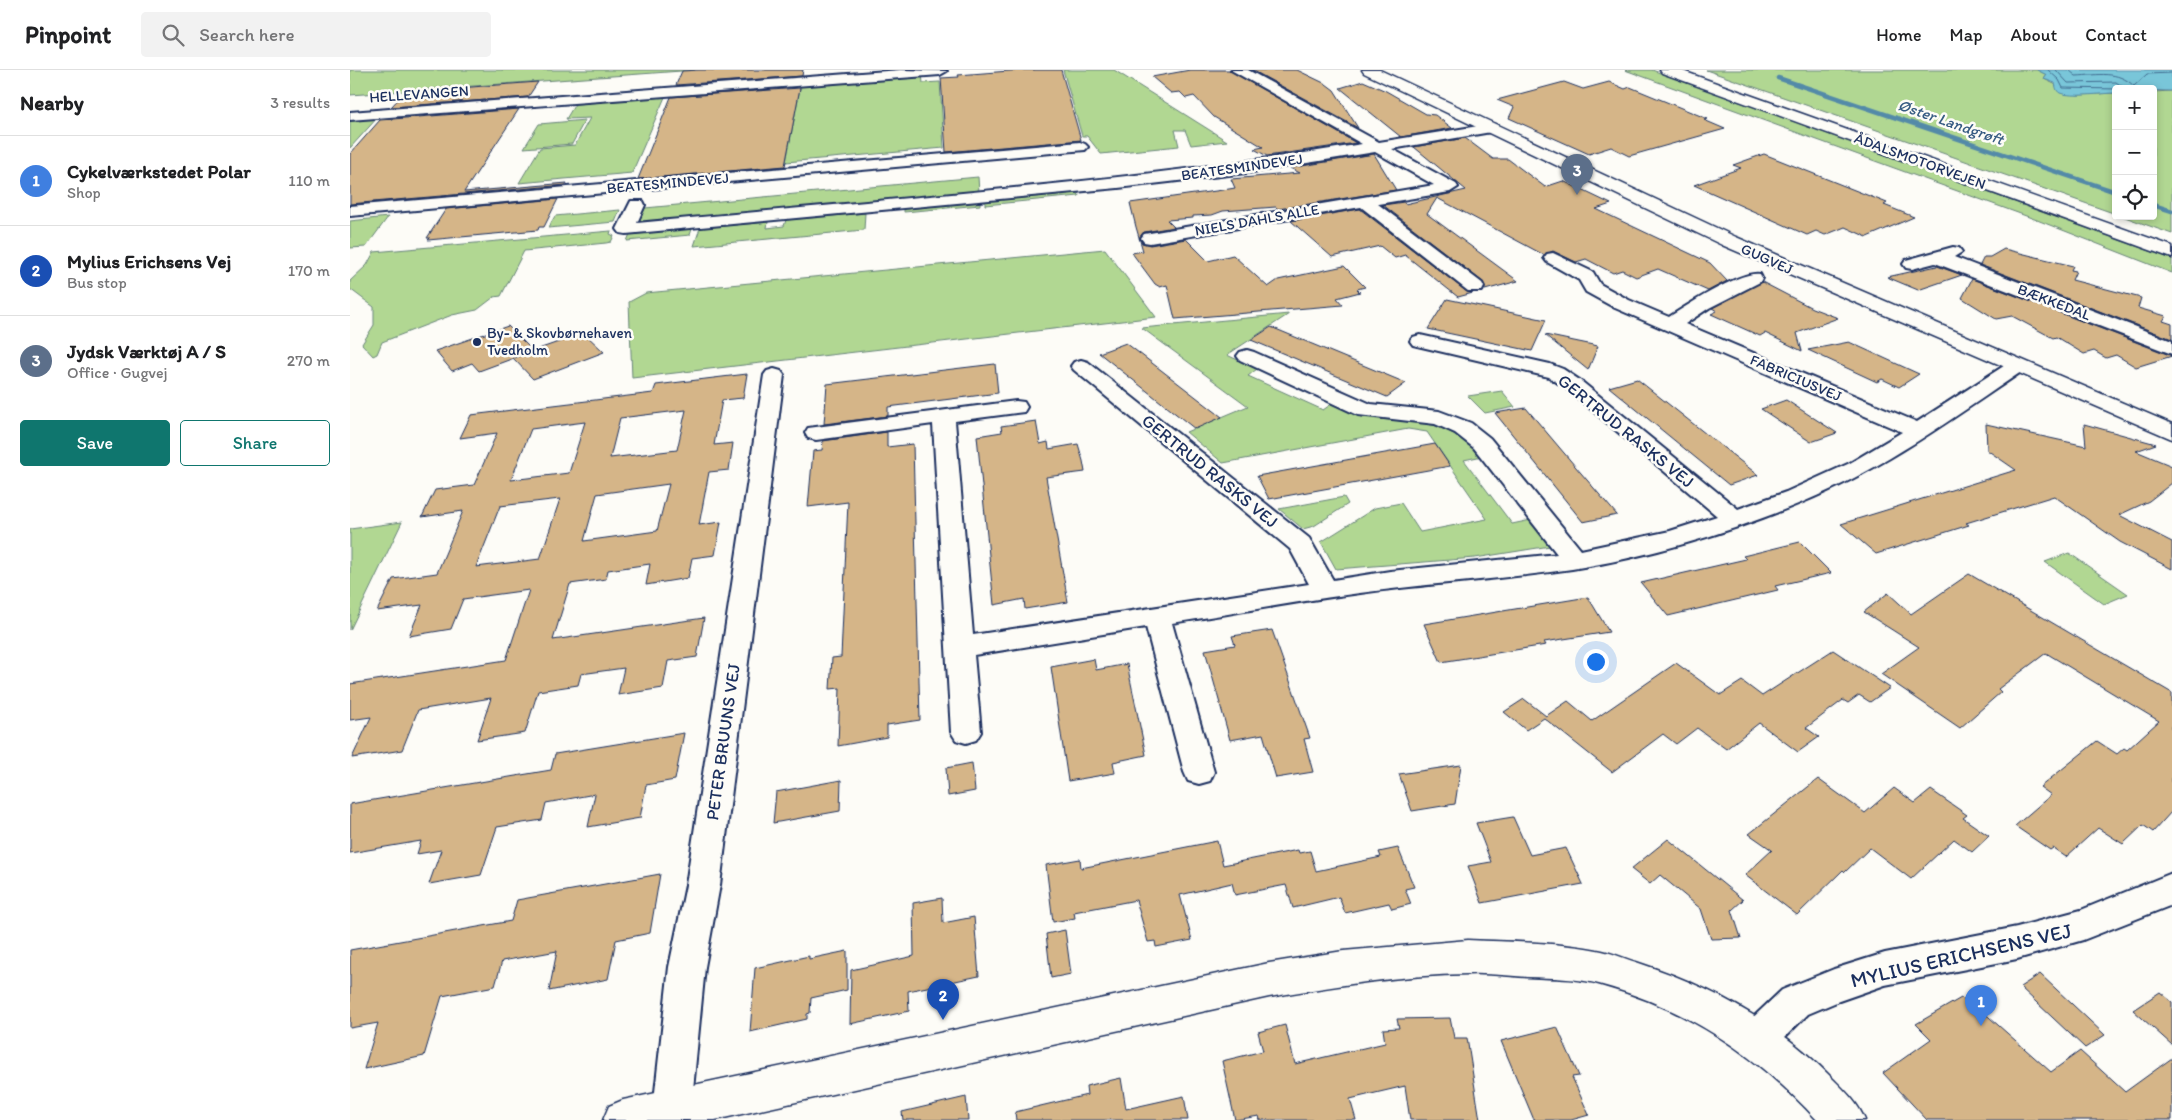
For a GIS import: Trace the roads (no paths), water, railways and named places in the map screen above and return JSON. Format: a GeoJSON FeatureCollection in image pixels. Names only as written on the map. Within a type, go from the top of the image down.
{"type":"FeatureCollection","features":[{"type":"Feature","properties":{"kind":"main road","name":"GUGVEJ"},"geometry":{"type":"LineString","coordinates":[[1369,70],[1746,249],[2172,432]]}},
{"type":"Feature","properties":{"kind":"main road","name":"ÅDALSMOTORVEJEN"},"geometry":{"type":"LineString","coordinates":[[1667,70],[2172,252]]}},
{"type":"Feature","properties":{"kind":"main road","name":"ÅDALSMOTORVEJEN"},"geometry":{"type":"LineString","coordinates":[[1690,70],[2172,242]]}},
{"type":"Feature","properties":{"kind":"main road"},"geometry":{"type":"LineString","coordinates":[[623,1120],[1269,980],[1409,961],[1468,957],[1561,962],[1598,967],[1666,988],[1712,1010],[1757,1039],[1804,1077],[1845,1120]]}},
{"type":"Feature","properties":{"kind":"street"},"geometry":{"type":"LineString","coordinates":[[1238,70],[1377,146]]}},
{"type":"Feature","properties":{"kind":"street","name":"HELLEVANGEN"},"geometry":{"type":"LineString","coordinates":[[350,116],[940,71]]}},
{"type":"Feature","properties":{"kind":"street","name":"BEATESMINDEVEJ"},"geometry":{"type":"LineString","coordinates":[[637,205],[626,229],[990,183],[1246,168],[1491,128]]}},
{"type":"Feature","properties":{"kind":"street","name":"NIELS DAHLS ALLE"},"geometry":{"type":"LineString","coordinates":[[1150,238],[1450,187],[1377,146]]}},
{"type":"Feature","properties":{"kind":"street","name":"BEATESMINDEVEJ"},"geometry":{"type":"LineString","coordinates":[[350,211],[1080,148]]}},
{"type":"Feature","properties":{"kind":"street"},"geometry":{"type":"LineString","coordinates":[[986,155],[990,183]]}},
{"type":"Feature","properties":{"kind":"street"},"geometry":{"type":"LineString","coordinates":[[1364,202],[1475,287]]}},
{"type":"Feature","properties":{"kind":"street"},"geometry":{"type":"LineString","coordinates":[[1912,264],[1958,251]]}},
{"type":"Feature","properties":{"kind":"street","name":"BÆKKEDAL"},"geometry":{"type":"LineString","coordinates":[[1936,257],[2172,348]]}},
{"type":"Feature","properties":{"kind":"street","name":"FABRICIUSVEJ"},"geometry":{"type":"LineString","coordinates":[[1553,258],[1586,276],[1593,288],[1651,317],[1672,324],[1919,431]]}},
{"type":"Feature","properties":{"kind":"street"},"geometry":{"type":"LineString","coordinates":[[1672,324],[1702,304],[1753,278]]}},
{"type":"Feature","properties":{"kind":"street","name":"GERTRUD RASKS VEJ"},"geometry":{"type":"LineString","coordinates":[[1420,341],[1543,368],[1556,373],[1574,385],[1735,519]]}},
{"type":"Feature","properties":{"kind":"street"},"geometry":{"type":"LineString","coordinates":[[1247,356],[1366,410],[1439,418],[1464,428],[1482,443],[1575,560]]}},
{"type":"Feature","properties":{"kind":"street","name":"GERTRUD RASKS VEJ"},"geometry":{"type":"LineString","coordinates":[[1081,366],[1300,544],[1324,589]]}},
{"type":"Feature","properties":{"kind":"street"},"geometry":{"type":"LineString","coordinates":[[960,647],[1324,589],[1390,580],[1502,570],[1575,560],[1674,538],[1735,519],[1794,497],[1858,468],[1919,431],[2017,366]]}},
{"type":"Feature","properties":{"kind":"street","name":"PETER BRUUNS VEJ"},"geometry":{"type":"LineString","coordinates":[[672,1110],[687,968],[703,885],[774,374]]}},
{"type":"Feature","properties":{"kind":"street"},"geometry":{"type":"LineString","coordinates":[[816,433],[1016,407]]}},
{"type":"Feature","properties":{"kind":"street"},"geometry":{"type":"LineString","coordinates":[[944,417],[966,732]]}},
{"type":"Feature","properties":{"kind":"street"},"geometry":{"type":"LineString","coordinates":[[1157,617],[1199,772]]}},
{"type":"Feature","properties":{"kind":"street","name":"MYLIUS ERICHSENS VEJ"},"geometry":{"type":"LineString","coordinates":[[1757,1039],[1795,1002],[1834,986],[1884,969],[2017,943],[2083,925],[2157,896],[2172,888]]}},
{"type":"Feature","properties":{"kind":"water"},"geometry":{"type":"Polygon","coordinates":[[[2037,70],[2172,70],[2172,91],[2157,90],[2157,85],[2112,85],[2112,93],[2065,94],[2060,93],[2056,89],[2055,83],[2044,79],[2047,75],[2037,70]]]}},
{"type":"Feature","properties":{"kind":"waterway","name":"Øster Landgrøft"},"geometry":{"type":"LineString","coordinates":[[1778,78],[2112,191]]}},
{"type":"Feature","properties":{"kind":"waterway","name":"Øster Landgrøft"},"geometry":{"type":"LineString","coordinates":[[2157,206],[2172,211]]}},
{"type":"Feature","properties":{"kind":"place","name":"Jydsk Værktøj A / S"},"geometry":{"type":"Point","coordinates":[1577,195]}},
{"type":"Feature","properties":{"kind":"place","name":"By- & Skovbørnehaven Tvedholm"},"geometry":{"type":"Point","coordinates":[477,342]}},
{"type":"Feature","properties":{"kind":"place","name":"Mylius Erichsens Vej"},"geometry":{"type":"Point","coordinates":[943,1020]}},
{"type":"Feature","properties":{"kind":"place","name":"Cykelværkstedet Polar"},"geometry":{"type":"Point","coordinates":[1981,1026]}}]}
